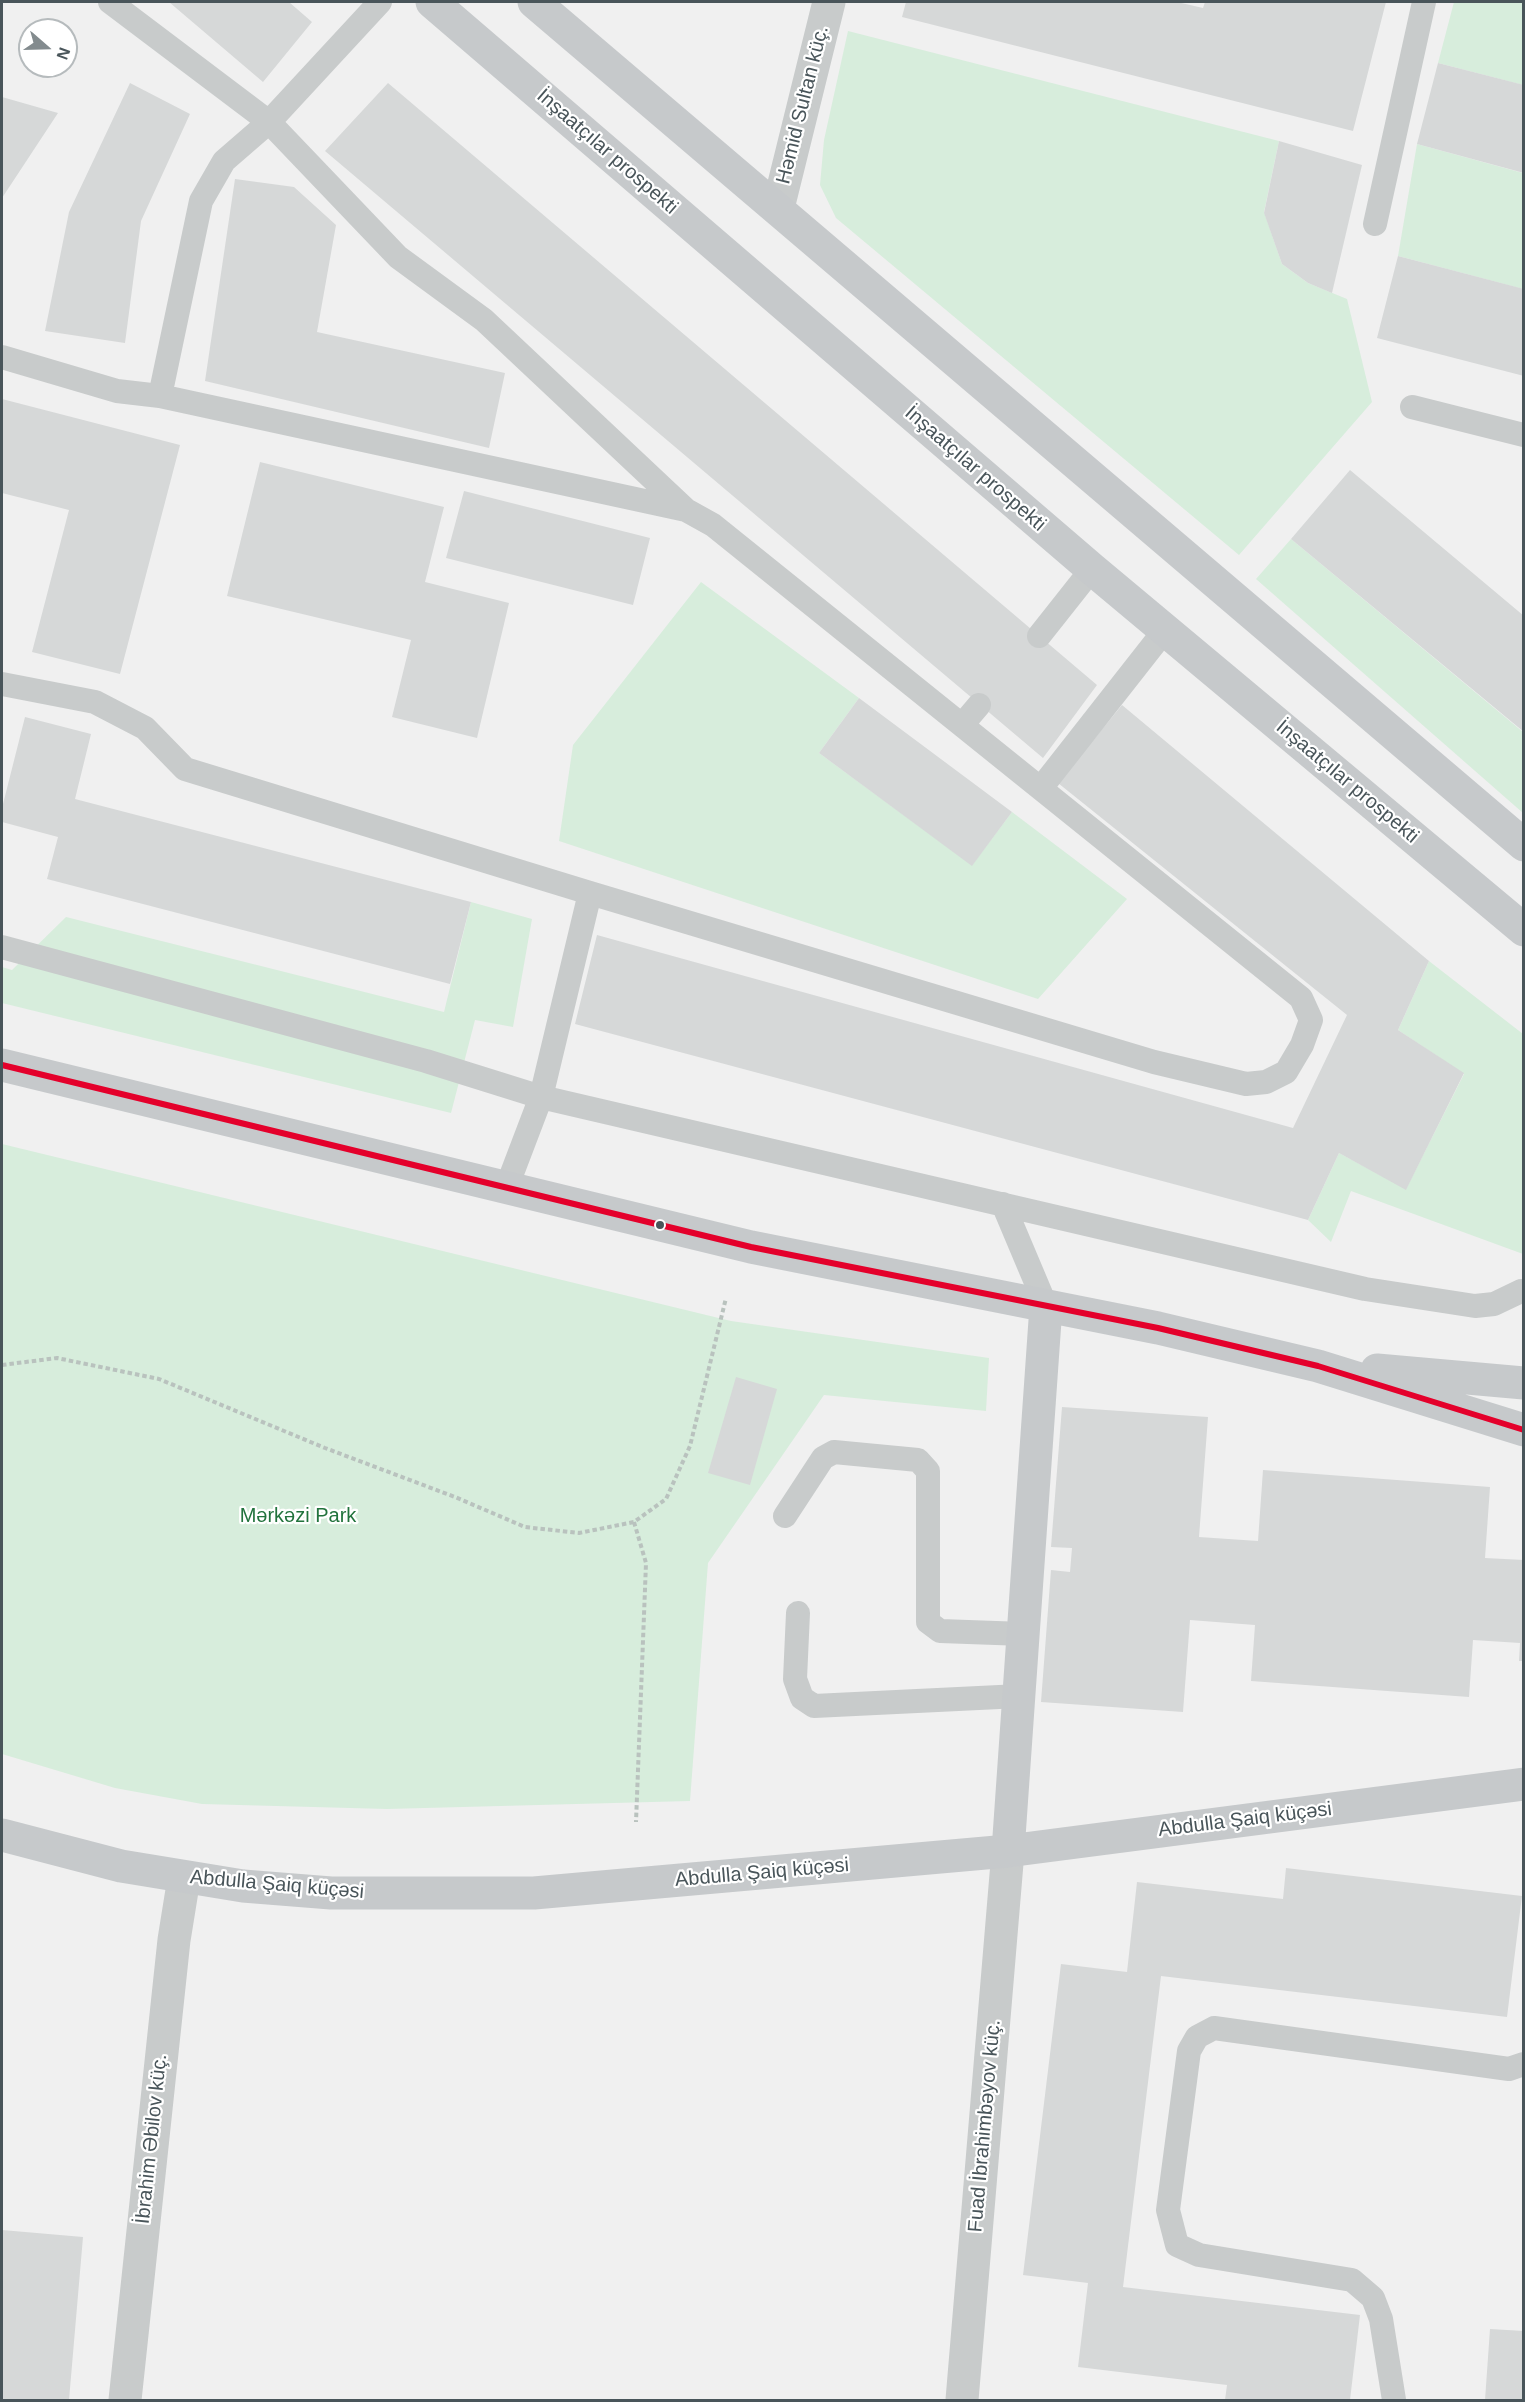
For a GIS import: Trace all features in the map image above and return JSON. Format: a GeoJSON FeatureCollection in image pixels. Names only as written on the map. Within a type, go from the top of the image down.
{"type":"FeatureCollection","features":[{"type":"Feature","properties":{"kind":"main road","name":"İnşaatçılar prospekti"},"geometry":{"type":"LineString","coordinates":[[432,2],[1092,569],[1524,930]]}},
{"type":"Feature","properties":{"kind":"main road"},"geometry":{"type":"LineString","coordinates":[[534,2],[1524,845]]}},
{"type":"Feature","properties":{"kind":"main road"},"geometry":{"type":"LineString","coordinates":[[2,1065],[751,1247],[1158,1328],[1318,1366],[1524,1430]]}},
{"type":"Feature","properties":{"kind":"main road"},"geometry":{"type":"LineString","coordinates":[[1008,1851],[1046,1306]]}},
{"type":"Feature","properties":{"kind":"main road"},"geometry":{"type":"LineString","coordinates":[[1318,1366],[1524,1383]]}},
{"type":"Feature","properties":{"kind":"main road","name":"Abdulla Şaiq küçəsi"},"geometry":{"type":"LineString","coordinates":[[2,1836],[121,1866],[243,1886],[331,1893],[534,1893],[1008,1851],[1524,1784]]}},
{"type":"Feature","properties":{"kind":"street","name":"Həmid Sultan küç."},"geometry":{"type":"LineString","coordinates":[[778,208],[829,2]]}},
{"type":"Feature","properties":{"kind":"street","name":"Fuad İbrahimbəyov küç."},"geometry":{"type":"LineString","coordinates":[[962,2400],[1008,1851]]}},
{"type":"Feature","properties":{"kind":"street","name":"İbrahim Əbilov küç."},"geometry":{"type":"LineString","coordinates":[[125,2400],[174,1940],[184,1878]]}},
{"type":"Feature","properties":{"kind":"lane"},"geometry":{"type":"LineString","coordinates":[[2,684],[95,702],[145,728],[185,769],[1154,1062],[1246,1084],[1266,1082],[1286,1072],[1302,1045],[1311,1020],[1302,998],[713,525],[686,510],[484,320],[398,257],[269,122],[110,2]]}},
{"type":"Feature","properties":{"kind":"lane"},"geometry":{"type":"LineString","coordinates":[[160,396],[201,201],[224,161],[269,122],[380,2]]}},
{"type":"Feature","properties":{"kind":"lane"},"geometry":{"type":"LineString","coordinates":[[1375,224],[1424,2]]}},
{"type":"Feature","properties":{"kind":"lane"},"geometry":{"type":"LineString","coordinates":[[2,357],[117,391],[160,396],[686,510]]}},
{"type":"Feature","properties":{"kind":"lane"},"geometry":{"type":"LineString","coordinates":[[1412,407],[1524,435]]}},
{"type":"Feature","properties":{"kind":"lane"},"geometry":{"type":"LineString","coordinates":[[1039,636],[1092,569]]}},
{"type":"Feature","properties":{"kind":"lane"},"geometry":{"type":"LineString","coordinates":[[1041,788],[1165,630]]}},
{"type":"Feature","properties":{"kind":"lane"},"geometry":{"type":"LineString","coordinates":[[962,725],[979,705]]}},
{"type":"Feature","properties":{"kind":"lane"},"geometry":{"type":"LineString","coordinates":[[506,1189],[541,1097],[590,893]]}},
{"type":"Feature","properties":{"kind":"lane"},"geometry":{"type":"LineString","coordinates":[[2,947],[426,1061],[541,1097],[1365,1289],[1475,1306],[1494,1304],[1521,1291]]}},
{"type":"Feature","properties":{"kind":"lane"},"geometry":{"type":"LineString","coordinates":[[1003,1204],[1046,1306]]}},
{"type":"Feature","properties":{"kind":"lane"},"geometry":{"type":"LineString","coordinates":[[785,1516],[823,1458],[834,1452],[918,1460],[928,1471],[928,1622],[940,1631],[1024,1634]]}},
{"type":"Feature","properties":{"kind":"lane"},"geometry":{"type":"LineString","coordinates":[[798,1613],[795,1679],[802,1698],[814,1706],[1020,1696]]}},
{"type":"Feature","properties":{"kind":"lane"},"geometry":{"type":"LineString","coordinates":[[1394,2400],[1381,2319],[1373,2298],[1352,2280],[1198,2255],[1177,2245],[1168,2210],[1190,2051],[1197,2037],[1214,2028],[1509,2068],[1524,2064]]}},
{"type":"Feature","properties":{"kind":"path"},"geometry":{"type":"LineString","coordinates":[[2,1365],[57,1358],[159,1379],[525,1527],[579,1533],[634,1522],[666,1499],[690,1446],[726,1298]]}},
{"type":"Feature","properties":{"kind":"path"},"geometry":{"type":"LineString","coordinates":[[634,1522],[646,1563],[636,1822]]}},
{"type":"Feature","properties":{"kind":"green space"},"geometry":{"type":"Polygon","coordinates":[[[1454,2],[1523,2],[1523,85],[1438,63],[1454,2]]]}},
{"type":"Feature","properties":{"kind":"green space"},"geometry":{"type":"Polygon","coordinates":[[[848,31],[1279,141],[1264,212],[1282,264],[1308,283],[1347,299],[1372,402],[1239,555],[836,218],[820,185],[824,140],[848,31]]]}},
{"type":"Feature","properties":{"kind":"green space"},"geometry":{"type":"Polygon","coordinates":[[[1417,144],[1523,173],[1523,289],[1398,256],[1417,144]]]}},
{"type":"Feature","properties":{"kind":"green space"},"geometry":{"type":"Polygon","coordinates":[[[1291,539],[1523,732],[1523,813],[1256,579],[1291,539]]]}},
{"type":"Feature","properties":{"kind":"green space"},"geometry":{"type":"Polygon","coordinates":[[[701,582],[859,698],[819,753],[972,865],[1012,812],[1127,899],[1038,999],[559,841],[573,745],[701,582]]]}},
{"type":"Feature","properties":{"kind":"green space"},"geometry":{"type":"Polygon","coordinates":[[[471,902],[532,919],[513,1027],[475,1020],[451,1113],[2,1003],[2,967],[12,970],[66,917],[444,1012],[471,902]]]}},
{"type":"Feature","properties":{"kind":"green space"},"geometry":{"type":"Polygon","coordinates":[[[1429,961],[1523,1034],[1523,1254],[1351,1191],[1331,1242],[1308,1220],[1339,1153],[1406,1189],[1464,1074],[1398,1030],[1429,961]]]}},
{"type":"Feature","properties":{"kind":"green space","name":"Mərkəzi Park"},"geometry":{"type":"Polygon","coordinates":[[[2,1144],[731,1321],[989,1358],[986,1411],[824,1395],[708,1563],[690,1801],[387,1809],[202,1804],[115,1788],[2,1754],[2,1144]]]}},
{"type":"Feature","properties":{"kind":"building"},"geometry":{"type":"Polygon","coordinates":[[[169,2],[289,2],[312,22],[263,82],[169,2]]]}},
{"type":"Feature","properties":{"kind":"building"},"geometry":{"type":"Polygon","coordinates":[[[906,2],[1177,2],[1203,8],[1205,2],[1386,2],[1353,131],[902,17],[906,2]]]}},
{"type":"Feature","properties":{"kind":"building"},"geometry":{"type":"Polygon","coordinates":[[[1438,63],[1524,85],[1524,173],[1417,144],[1438,63]]]}},
{"type":"Feature","properties":{"kind":"building"},"geometry":{"type":"Polygon","coordinates":[[[130,83],[190,114],[141,221],[125,343],[45,331],[69,212],[130,83]]]}},
{"type":"Feature","properties":{"kind":"building"},"geometry":{"type":"Polygon","coordinates":[[[388,83],[1097,685],[1043,758],[325,151],[388,83]]]}},
{"type":"Feature","properties":{"kind":"building"},"geometry":{"type":"Polygon","coordinates":[[[2,97],[58,113],[2,198],[2,97]]]}},
{"type":"Feature","properties":{"kind":"building"},"geometry":{"type":"Polygon","coordinates":[[[1279,141],[1362,165],[1332,293],[1308,283],[1282,264],[1264,213],[1279,141]]]}},
{"type":"Feature","properties":{"kind":"building"},"geometry":{"type":"Polygon","coordinates":[[[235,179],[294,187],[336,225],[317,332],[505,373],[489,448],[205,381],[235,179]]]}},
{"type":"Feature","properties":{"kind":"building"},"geometry":{"type":"Polygon","coordinates":[[[1398,256],[1524,289],[1524,376],[1377,338],[1398,256]]]}},
{"type":"Feature","properties":{"kind":"building"},"geometry":{"type":"Polygon","coordinates":[[[2,399],[180,445],[120,674],[32,652],[69,510],[2,493],[2,399]]]}},
{"type":"Feature","properties":{"kind":"building"},"geometry":{"type":"Polygon","coordinates":[[[260,462],[444,507],[425,582],[509,603],[477,738],[392,717],[411,640],[227,596],[260,462]]]}},
{"type":"Feature","properties":{"kind":"building"},"geometry":{"type":"Polygon","coordinates":[[[1350,470],[1524,616],[1524,732],[1291,539],[1350,470]]]}},
{"type":"Feature","properties":{"kind":"building"},"geometry":{"type":"Polygon","coordinates":[[[464,491],[650,538],[633,605],[446,558],[464,491]]]}},
{"type":"Feature","properties":{"kind":"building"},"geometry":{"type":"Polygon","coordinates":[[[859,698],[1012,812],[972,866],[819,753],[859,698]]]}},
{"type":"Feature","properties":{"kind":"building"},"geometry":{"type":"Polygon","coordinates":[[[1122,705],[1429,961],[1398,1030],[1464,1073],[1406,1190],[1339,1153],[1308,1220],[575,1024],[597,935],[1293,1128],[1347,1015],[1058,783],[1122,705]]]}},
{"type":"Feature","properties":{"kind":"building"},"geometry":{"type":"Polygon","coordinates":[[[25,717],[91,734],[75,799],[471,902],[450,984],[47,879],[58,837],[2,822],[2,808],[25,717]]]}},
{"type":"Feature","properties":{"kind":"building"},"geometry":{"type":"Polygon","coordinates":[[[736,1377],[777,1389],[750,1485],[708,1473],[736,1377]]]}},
{"type":"Feature","properties":{"kind":"building"},"geometry":{"type":"Polygon","coordinates":[[[1062,1407],[1208,1417],[1199,1537],[1258,1541],[1263,1470],[1490,1487],[1485,1558],[1524,1560],[1524,1661],[1519,1661],[1520,1643],[1473,1640],[1469,1697],[1251,1681],[1255,1625],[1190,1620],[1183,1712],[1041,1702],[1051,1570],[1070,1572],[1072,1548],[1051,1547],[1062,1407]]]}},
{"type":"Feature","properties":{"kind":"building"},"geometry":{"type":"Polygon","coordinates":[[[1286,1868],[1522,1896],[1507,2017],[1161,1976],[1123,2287],[1360,2315],[1350,2400],[1225,2400],[1227,2385],[1078,2367],[1088,2283],[1023,2275],[1061,1964],[1127,1972],[1137,1882],[1283,1899],[1286,1868]]]}},
{"type":"Feature","properties":{"kind":"building"},"geometry":{"type":"Polygon","coordinates":[[[2,2230],[83,2237],[69,2400],[2,2400],[2,2230]]]}},
{"type":"Feature","properties":{"kind":"building"},"geometry":{"type":"Polygon","coordinates":[[[1490,2329],[1524,2331],[1524,2400],[1485,2400],[1490,2329]]]}},
{"type":"Feature","properties":{"kind":"transit line"},"geometry":{"type":"LineString","coordinates":[[2,1065],[751,1247],[1158,1328],[1318,1366],[1524,1430]]}}]}
